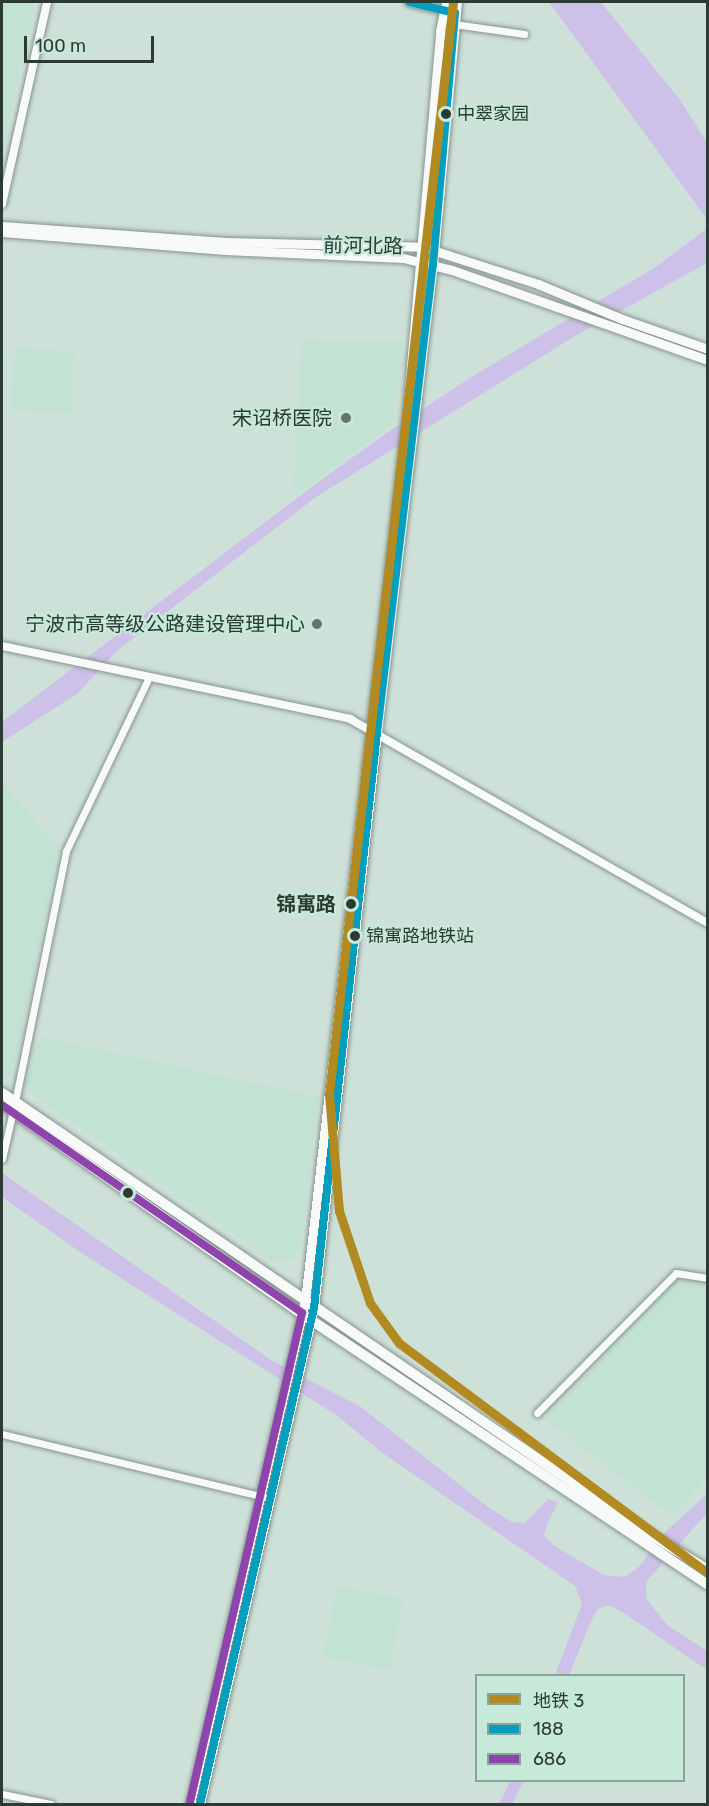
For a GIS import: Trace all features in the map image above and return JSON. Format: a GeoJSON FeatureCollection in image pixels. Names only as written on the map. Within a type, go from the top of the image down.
{"type":"FeatureCollection","features":[{"type":"Feature","properties":{"kind":"main road"},"geometry":{"type":"LineString","coordinates":[[190,1804],[265,1497],[309,1304],[373,731],[412,411],[433,265],[453,24],[458,2]]}},
{"type":"Feature","properties":{"kind":"main road"},"geometry":{"type":"LineString","coordinates":[[412,411],[421,262],[445,6]]}},
{"type":"Feature","properties":{"kind":"main road","name":"前河北路"},"geometry":{"type":"LineString","coordinates":[[2,226],[225,242],[423,247],[538,284],[562,296],[622,319],[708,349]]}},
{"type":"Feature","properties":{"kind":"main road","name":"前河北路"},"geometry":{"type":"LineString","coordinates":[[2,232],[225,250],[403,258],[433,265],[551,303],[708,360]]}},
{"type":"Feature","properties":{"kind":"main road"},"geometry":{"type":"LineString","coordinates":[[2,1093],[14,1107],[306,1317],[708,1585]]}},
{"type":"Feature","properties":{"kind":"main road"},"geometry":{"type":"LineString","coordinates":[[2,1105],[14,1107],[636,1526],[708,1570]]}},
{"type":"Feature","properties":{"kind":"main road"},"geometry":{"type":"LineString","coordinates":[[201,1804],[265,1497],[288,1420],[302,1360],[306,1317]]}},
{"type":"Feature","properties":{"kind":"street"},"geometry":{"type":"LineString","coordinates":[[2,204],[47,2]]}},
{"type":"Feature","properties":{"kind":"street"},"geometry":{"type":"LineString","coordinates":[[409,2],[445,6],[455,14]]}},
{"type":"Feature","properties":{"kind":"street"},"geometry":{"type":"LineString","coordinates":[[453,24],[524,34]]}},
{"type":"Feature","properties":{"kind":"street"},"geometry":{"type":"LineString","coordinates":[[2,646],[350,718],[708,923]]}},
{"type":"Feature","properties":{"kind":"street"},"geometry":{"type":"LineString","coordinates":[[2,1159],[66,852],[149,677]]}},
{"type":"Feature","properties":{"kind":"street"},"geometry":{"type":"LineString","coordinates":[[537,1413],[676,1272],[708,1278]]}},
{"type":"Feature","properties":{"kind":"street"},"geometry":{"type":"LineString","coordinates":[[2,1434],[265,1497]]}},
{"type":"Feature","properties":{"kind":"street"},"geometry":{"type":"LineString","coordinates":[[6,1804],[5,1795],[51,1804]]}},
{"type":"Feature","properties":{"kind":"shaded area"},"geometry":{"type":"Polygon","coordinates":[[[2,2],[34,2],[2,156],[2,2]]]}},
{"type":"Feature","properties":{"kind":"shaded area"},"geometry":{"type":"Polygon","coordinates":[[[549,2],[601,2],[680,100],[707,142],[707,263],[575,336],[316,497],[118,650],[77,694],[2,742],[2,722],[321,480],[473,376],[654,268],[705,230],[706,218],[549,2]]]}},
{"type":"Feature","properties":{"kind":"shaded area","name":"宋诏桥医院"},"geometry":{"type":"Polygon","coordinates":[[[302,341],[403,342],[393,424],[298,493],[293,493],[302,341]]]}},
{"type":"Feature","properties":{"kind":"shaded area"},"geometry":{"type":"Polygon","coordinates":[[[15,348],[74,351],[71,413],[12,410],[15,348]]]}},
{"type":"Feature","properties":{"kind":"shaded area"},"geometry":{"type":"Polygon","coordinates":[[[2,783],[59,848],[17,1054],[11,1073],[3,1078],[2,783]]]}},
{"type":"Feature","properties":{"kind":"shaded area"},"geometry":{"type":"Polygon","coordinates":[[[41,1037],[319,1097],[300,1247],[292,1260],[271,1260],[29,1092],[26,1084],[34,1049],[41,1037]]]}},
{"type":"Feature","properties":{"kind":"shaded area"},"geometry":{"type":"Polygon","coordinates":[[[2,1173],[271,1360],[361,1407],[488,1507],[512,1522],[525,1523],[548,1499],[558,1503],[544,1535],[553,1545],[604,1575],[625,1577],[640,1566],[662,1535],[707,1494],[707,1513],[646,1582],[646,1598],[667,1625],[707,1651],[707,1670],[627,1615],[613,1607],[606,1606],[598,1609],[592,1619],[569,1674],[555,1674],[582,1604],[575,1586],[384,1454],[336,1415],[80,1252],[2,1197],[2,1173]]]}},
{"type":"Feature","properties":{"kind":"shaded area"},"geometry":{"type":"Polygon","coordinates":[[[677,1274],[707,1279],[707,1478],[671,1515],[538,1414],[677,1274]]]}},
{"type":"Feature","properties":{"kind":"shaded area"},"geometry":{"type":"Polygon","coordinates":[[[337,1586],[403,1599],[389,1669],[323,1657],[337,1586]]]}},
{"type":"Feature","properties":{"kind":"shaded area"},"geometry":{"type":"Polygon","coordinates":[[[510,1782],[523,1782],[512,1804],[499,1804],[510,1782]]]}},
{"type":"Feature","properties":{"kind":"metro line","name":"3"},"geometry":{"type":"LineString","coordinates":[[453,2],[329,1094],[339,1211],[370,1303],[399,1343],[708,1573]]}},
{"type":"Feature","properties":{"kind":"transit line","name":"188"},"geometry":{"type":"LineString","coordinates":[[200,1804],[314,1308],[377,733],[433,265],[455,13],[409,2]]}},
{"type":"Feature","properties":{"kind":"transit line","name":"686"},"geometry":{"type":"LineString","coordinates":[[2,1105],[302,1313],[190,1802]]}},
{"type":"Feature","properties":{"kind":"place","name":"中翠家园"},"geometry":{"type":"Point","coordinates":[446,114]}},
{"type":"Feature","properties":{"kind":"place","name":"宋诏桥医院"},"geometry":{"type":"Point","coordinates":[346,418]}},
{"type":"Feature","properties":{"kind":"place","name":"宁波市高等级公路建设管理中心"},"geometry":{"type":"Point","coordinates":[317,624]}},
{"type":"Feature","properties":{"kind":"place","name":"锦寓路"},"geometry":{"type":"Point","coordinates":[351,904]}},
{"type":"Feature","properties":{"kind":"place","name":"锦寓路地铁站"},"geometry":{"type":"Point","coordinates":[355,936]}}]}
